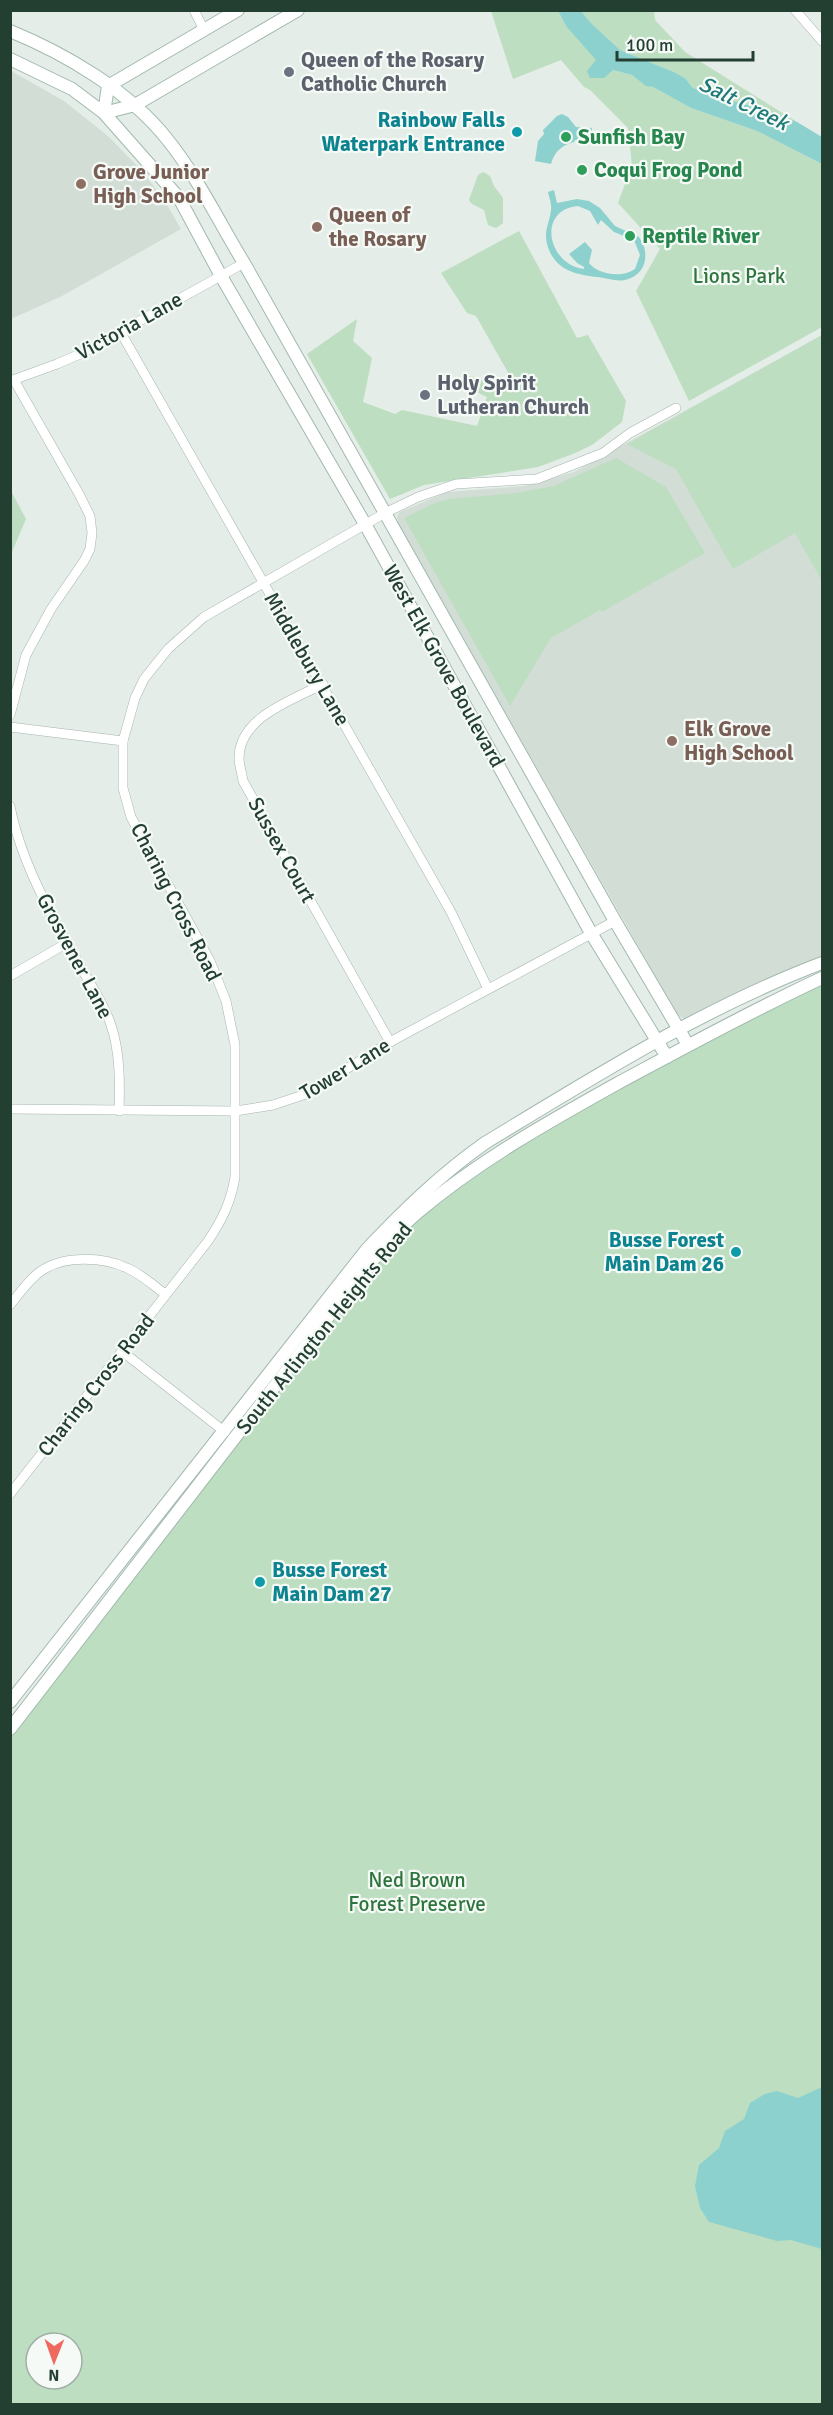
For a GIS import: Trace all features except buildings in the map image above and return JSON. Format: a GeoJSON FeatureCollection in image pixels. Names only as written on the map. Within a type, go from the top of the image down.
{"type":"FeatureCollection","features":[{"type":"Feature","properties":{"kind":"street"},"geometry":{"type":"LineString","coordinates":[[194,10],[204,30]]}},
{"type":"Feature","properties":{"kind":"street"},"geometry":{"type":"LineString","coordinates":[[238,10],[108,86],[104,112],[135,105],[298,10]]}},
{"type":"Feature","properties":{"kind":"street"},"geometry":{"type":"LineString","coordinates":[[795,10],[822,41]]}},
{"type":"Feature","properties":{"kind":"street","name":"West Elk Grove Boulevard"},"geometry":{"type":"LineString","coordinates":[[10,31],[53,49],[135,105],[182,159],[244,263],[615,921],[688,1045]]}},
{"type":"Feature","properties":{"kind":"street","name":"West Elk Grove Boulevard"},"geometry":{"type":"LineString","coordinates":[[10,59],[72,89],[104,112],[179,198],[221,276],[365,524],[591,933],[667,1057]]}},
{"type":"Feature","properties":{"kind":"street","name":"Victoria Lane"},"geometry":{"type":"LineString","coordinates":[[12,380],[57,364],[244,263]]}},
{"type":"Feature","properties":{"kind":"street","name":"Middlebury Lane"},"geometry":{"type":"LineString","coordinates":[[120,331],[451,912],[488,989]]}},
{"type":"Feature","properties":{"kind":"street"},"geometry":{"type":"LineString","coordinates":[[10,715],[26,655],[51,609],[84,561],[90,549],[92,533],[90,516],[79,494],[12,380]]}},
{"type":"Feature","properties":{"kind":"street","name":"Charing Cross Road"},"geometry":{"type":"LineString","coordinates":[[10,1494],[208,1241],[221,1222],[229,1204],[235,1177],[235,1046],[225,1001],[210,961],[132,817],[123,788],[123,741],[135,698],[144,679],[186,631],[204,617],[385,513],[418,497],[456,484],[537,479],[603,453],[630,433],[675,408]]}},
{"type":"Feature","properties":{"kind":"street","name":"Sussex Court"},"geometry":{"type":"LineString","coordinates":[[323,684],[259,718],[245,735],[239,756],[243,781],[390,1042]]}},
{"type":"Feature","properties":{"kind":"street"},"geometry":{"type":"LineString","coordinates":[[10,727],[123,741]]}},
{"type":"Feature","properties":{"kind":"street","name":"Grosvener Lane"},"geometry":{"type":"LineString","coordinates":[[10,806],[24,857],[112,1026],[119,1069],[119,1111]]}},
{"type":"Feature","properties":{"kind":"street","name":"Tower Lane"},"geometry":{"type":"LineString","coordinates":[[10,1109],[236,1111],[273,1105],[306,1094],[390,1042],[615,921]]}},
{"type":"Feature","properties":{"kind":"street"},"geometry":{"type":"LineString","coordinates":[[10,976],[67,943]]}},
{"type":"Feature","properties":{"kind":"street","name":"South Arlington Heights Road"},"geometry":{"type":"LineString","coordinates":[[10,1702],[225,1432],[367,1248],[436,1180],[485,1143],[657,1042],[776,981],[822,963]]}},
{"type":"Feature","properties":{"kind":"street","name":"South Arlington Heights Road"},"geometry":{"type":"LineString","coordinates":[[11,1725],[345,1295],[395,1234],[416,1214],[497,1154],[574,1108],[688,1045],[822,978]]}},
{"type":"Feature","properties":{"kind":"street"},"geometry":{"type":"LineString","coordinates":[[10,1305],[42,1270],[70,1261],[105,1261],[125,1267],[165,1294]]}},
{"type":"Feature","properties":{"kind":"street"},"geometry":{"type":"LineString","coordinates":[[123,1352],[225,1432]]}},
{"type":"Feature","properties":{"kind":"shaded area","name":"Grove Junior High School"},"geometry":{"type":"Polygon","coordinates":[[[11,71],[64,101],[109,137],[142,171],[163,198],[181,229],[62,296],[11,319],[11,71]]]}},
{"type":"Feature","properties":{"kind":"shaded area","name":"Elk Grove High School"},"geometry":{"type":"Polygon","coordinates":[[[822,335],[822,957],[772,976],[696,1017],[684,1019],[677,1014],[398,524],[397,516],[400,512],[447,492],[525,486],[574,472],[822,335]]]}},
{"type":"Feature","properties":{"kind":"green space","name":"Lions Park"},"geometry":{"type":"Polygon","coordinates":[[[491,11],[558,11],[566,26],[613,70],[632,75],[646,85],[691,108],[757,131],[822,164],[822,327],[689,401],[636,291],[660,249],[618,203],[632,165],[628,128],[590,90],[584,87],[561,60],[513,79],[491,11]]]}},
{"type":"Feature","properties":{"kind":"green space"},"geometry":{"type":"Polygon","coordinates":[[[581,11],[654,11],[655,20],[685,52],[797,122],[737,102],[719,101],[692,87],[685,78],[674,72],[620,50],[581,11]]]}},
{"type":"Feature","properties":{"kind":"green space"},"geometry":{"type":"Polygon","coordinates":[[[483,172],[490,176],[503,198],[503,223],[496,228],[488,225],[484,210],[469,200],[478,175],[483,172]]]}},
{"type":"Feature","properties":{"kind":"green space"},"geometry":{"type":"Polygon","coordinates":[[[519,231],[577,338],[588,335],[626,401],[622,422],[592,445],[538,467],[424,485],[390,499],[307,354],[357,319],[353,341],[372,358],[363,402],[395,414],[402,410],[477,426],[487,397],[466,387],[469,376],[509,385],[510,376],[476,316],[467,313],[441,273],[519,231]]]}},
{"type":"Feature","properties":{"kind":"green space"},"geometry":{"type":"Polygon","coordinates":[[[822,335],[822,581],[795,533],[733,569],[676,469],[627,444],[822,335]]]}},
{"type":"Feature","properties":{"kind":"green space"},"geometry":{"type":"Polygon","coordinates":[[[616,458],[666,487],[705,553],[602,612],[600,610],[551,638],[510,706],[404,518],[449,499],[516,493],[554,486],[616,458]]]}},
{"type":"Feature","properties":{"kind":"green space"},"geometry":{"type":"Polygon","coordinates":[[[11,491],[26,519],[11,554],[11,491]]]}},
{"type":"Feature","properties":{"kind":"green space","name":"Ned Brown Forest Preserve"},"geometry":{"type":"Polygon","coordinates":[[[822,979],[822,2404],[11,2404],[11,1729],[395,1234],[497,1154],[822,979]]]}},
{"type":"Feature","properties":{"kind":"water"},"geometry":{"type":"Polygon","coordinates":[[[558,11],[581,11],[620,50],[674,72],[685,78],[692,87],[719,101],[737,102],[797,122],[822,137],[822,164],[757,131],[691,108],[653,87],[646,86],[632,75],[613,70],[604,78],[590,78],[587,71],[596,60],[566,26],[558,11]]]}},
{"type":"Feature","properties":{"kind":"water","name":"Sunfish Bay"},"geometry":{"type":"Polygon","coordinates":[[[562,114],[568,117],[576,127],[592,128],[591,141],[575,140],[566,145],[556,153],[551,164],[535,161],[538,141],[544,134],[543,130],[562,114]]]}},
{"type":"Feature","properties":{"kind":"water","name":"Reptile River"},"geometry":{"type":"Polygon","coordinates":[[[554,190],[557,203],[577,199],[589,201],[600,208],[615,226],[639,237],[643,243],[645,257],[638,274],[625,280],[615,280],[569,271],[558,263],[549,250],[546,238],[551,208],[548,192],[554,190]],[[578,206],[565,210],[556,217],[552,227],[552,238],[562,258],[584,269],[569,254],[585,242],[592,250],[589,263],[598,270],[604,273],[624,274],[635,269],[640,255],[634,240],[614,232],[601,220],[598,225],[590,211],[578,206]]]}},
{"type":"Feature","properties":{"kind":"water"},"geometry":{"type":"Polygon","coordinates":[[[822,2087],[822,2249],[791,2240],[777,2241],[709,2222],[700,2208],[695,2186],[699,2165],[719,2148],[725,2131],[744,2119],[750,2103],[765,2094],[777,2091],[798,2098],[822,2087]]]}},
{"type":"Feature","properties":{"kind":"place","name":"Queen of the Rosary Catholic Church"},"geometry":{"type":"Point","coordinates":[289,72]}},
{"type":"Feature","properties":{"kind":"place","name":"Rainbow Falls Waterpark Entrance"},"geometry":{"type":"Point","coordinates":[517,132]}},
{"type":"Feature","properties":{"kind":"place","name":"Sunfish Bay"},"geometry":{"type":"Point","coordinates":[566,137]}},
{"type":"Feature","properties":{"kind":"place","name":"Coqui Frog Pond"},"geometry":{"type":"Point","coordinates":[582,170]}},
{"type":"Feature","properties":{"kind":"place","name":"Grove Junior High School"},"geometry":{"type":"Point","coordinates":[81,184]}},
{"type":"Feature","properties":{"kind":"place","name":"Queen of the Rosary"},"geometry":{"type":"Point","coordinates":[317,227]}},
{"type":"Feature","properties":{"kind":"place","name":"Reptile River"},"geometry":{"type":"Point","coordinates":[630,236]}},
{"type":"Feature","properties":{"kind":"place","name":"Holy Spirit Lutheran Church"},"geometry":{"type":"Point","coordinates":[425,395]}},
{"type":"Feature","properties":{"kind":"place","name":"Elk Grove High School"},"geometry":{"type":"Point","coordinates":[672,741]}},
{"type":"Feature","properties":{"kind":"place","name":"Busse Forest Main Dam 26"},"geometry":{"type":"Point","coordinates":[736,1252]}},
{"type":"Feature","properties":{"kind":"place","name":"Busse Forest Main Dam 27"},"geometry":{"type":"Point","coordinates":[260,1582]}},
{"type":"Feature","properties":{"kind":"water label","name":"Salt Creek"},"geometry":{"type":"Point","coordinates":[744,103]}}]}
